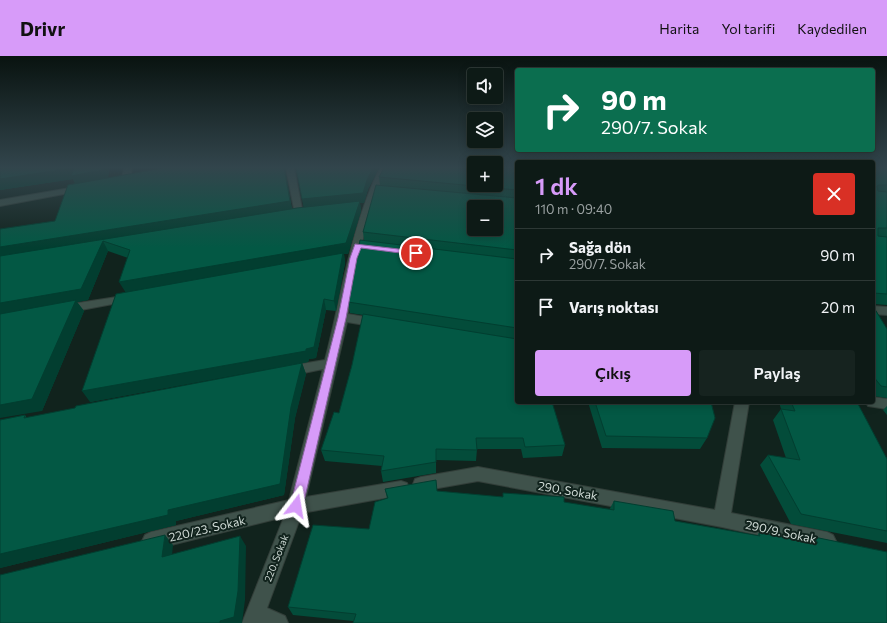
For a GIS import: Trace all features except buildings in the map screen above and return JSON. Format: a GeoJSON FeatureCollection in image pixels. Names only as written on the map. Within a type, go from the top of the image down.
{"type":"FeatureCollection","features":[{"type":"Feature","properties":{"kind":"street"},"geometry":{"type":"LineString","coordinates":[[0,203],[46,194]]}},
{"type":"Feature","properties":{"kind":"street"},"geometry":{"type":"LineString","coordinates":[[295,194],[299,214]]}},
{"type":"Feature","properties":{"kind":"street","name":"220. Sokak"},"geometry":{"type":"LineString","coordinates":[[254,618],[296,506],[342,318],[349,258],[362,246],[365,206],[374,194]]}},
{"type":"Feature","properties":{"kind":"street"},"geometry":{"type":"LineString","coordinates":[[55,311],[141,296]]}},
{"type":"Feature","properties":{"kind":"street"},"geometry":{"type":"LineString","coordinates":[[875,310],[887,311]]}},
{"type":"Feature","properties":{"kind":"street"},"geometry":{"type":"LineString","coordinates":[[342,318],[388,325]]}},
{"type":"Feature","properties":{"kind":"street"},"geometry":{"type":"LineString","coordinates":[[277,373],[331,363]]}},
{"type":"Feature","properties":{"kind":"street"},"geometry":{"type":"LineString","coordinates":[[875,402],[887,404]]}},
{"type":"Feature","properties":{"kind":"street"},"geometry":{"type":"LineString","coordinates":[[722,519],[742,404]]}},
{"type":"Feature","properties":{"kind":"street","name":"290. Sokak"},"geometry":{"type":"LineString","coordinates":[[296,506],[478,474],[722,519]]}},
{"type":"Feature","properties":{"kind":"street","name":"220/23. Sokak"},"geometry":{"type":"LineString","coordinates":[[137,544],[296,506]]}},
{"type":"Feature","properties":{"kind":"street","name":"290/9. Sokak"},"geometry":{"type":"LineString","coordinates":[[722,519],[842,544]]}},
{"type":"Feature","properties":{"kind":"street"},"geometry":{"type":"LineString","coordinates":[[254,618],[278,623]]}},
{"type":"Feature","properties":{"kind":"route"},"geometry":{"type":"LineString","coordinates":[[296,506],[342,318],[353,258],[358,246],[416,253]]}}]}
